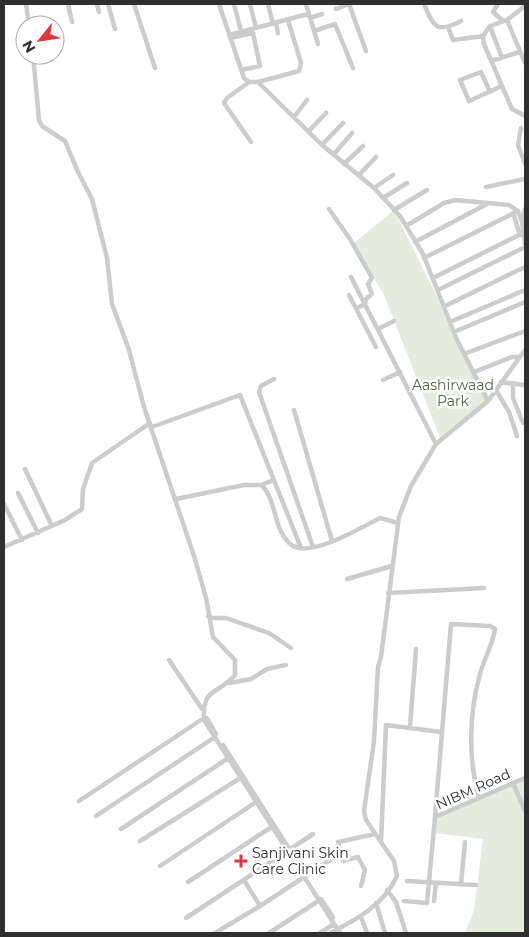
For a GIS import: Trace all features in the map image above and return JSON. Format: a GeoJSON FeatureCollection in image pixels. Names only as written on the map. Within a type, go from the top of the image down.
{"type":"FeatureCollection","features":[{"type":"Feature","properties":{"kind":"street"},"geometry":{"type":"LineString","coordinates":[[68,4],[72,22]]}},
{"type":"Feature","properties":{"kind":"street"},"geometry":{"type":"LineString","coordinates":[[97,4],[99,12]]}},
{"type":"Feature","properties":{"kind":"street"},"geometry":{"type":"LineString","coordinates":[[108,4],[115,29]]}},
{"type":"Feature","properties":{"kind":"street"},"geometry":{"type":"LineString","coordinates":[[134,4],[155,68]]}},
{"type":"Feature","properties":{"kind":"street"},"geometry":{"type":"LineString","coordinates":[[219,4],[244,78],[249,82]]}},
{"type":"Feature","properties":{"kind":"street"},"geometry":{"type":"LineString","coordinates":[[234,4],[241,32]]}},
{"type":"Feature","properties":{"kind":"street"},"geometry":{"type":"LineString","coordinates":[[250,4],[256,28]]}},
{"type":"Feature","properties":{"kind":"street"},"geometry":{"type":"LineString","coordinates":[[268,4],[278,33]]}},
{"type":"Feature","properties":{"kind":"street"},"geometry":{"type":"LineString","coordinates":[[306,4],[318,44]]}},
{"type":"Feature","properties":{"kind":"street"},"geometry":{"type":"LineString","coordinates":[[336,9],[349,4],[366,51]]}},
{"type":"Feature","properties":{"kind":"street"},"geometry":{"type":"LineString","coordinates":[[424,4],[434,26],[449,28],[461,20]]}},
{"type":"Feature","properties":{"kind":"street"},"geometry":{"type":"LineString","coordinates":[[498,4],[493,12],[505,20],[525,61]]}},
{"type":"Feature","properties":{"kind":"street"},"geometry":{"type":"LineString","coordinates":[[525,6],[505,20],[490,26],[483,36],[484,44],[512,109],[525,116]]}},
{"type":"Feature","properties":{"kind":"street"},"geometry":{"type":"LineString","coordinates":[[230,37],[274,23],[322,14]]}},
{"type":"Feature","properties":{"kind":"street"},"geometry":{"type":"LineString","coordinates":[[251,142],[224,103],[227,98],[249,82],[258,82],[299,71],[301,63],[288,20]]}},
{"type":"Feature","properties":{"kind":"street"},"geometry":{"type":"LineString","coordinates":[[314,31],[335,24],[353,68]]}},
{"type":"Feature","properties":{"kind":"street"},"geometry":{"type":"LineString","coordinates":[[490,26],[502,58]]}},
{"type":"Feature","properties":{"kind":"street"},"geometry":{"type":"LineString","coordinates":[[449,28],[453,40],[483,36]]}},
{"type":"Feature","properties":{"kind":"street"},"geometry":{"type":"LineString","coordinates":[[230,37],[253,33],[260,66],[242,70]]}},
{"type":"Feature","properties":{"kind":"street"},"geometry":{"type":"LineString","coordinates":[[491,61],[520,52]]}},
{"type":"Feature","properties":{"kind":"street"},"geometry":{"type":"LineString","coordinates":[[34,65],[39,120],[42,126],[65,141],[92,199],[107,258],[112,304],[127,342],[151,425],[176,499],[206,598],[213,637],[235,660],[235,675],[206,700],[203,710],[204,718]]}},
{"type":"Feature","properties":{"kind":"street"},"geometry":{"type":"LineString","coordinates":[[490,92],[481,72],[460,80],[468,100],[490,92],[502,86]]}},
{"type":"Feature","properties":{"kind":"street"},"geometry":{"type":"LineString","coordinates":[[258,82],[322,144],[374,188],[406,226],[424,258],[454,332],[488,401]]}},
{"type":"Feature","properties":{"kind":"street"},"geometry":{"type":"LineString","coordinates":[[294,117],[307,100]]}},
{"type":"Feature","properties":{"kind":"street"},"geometry":{"type":"LineString","coordinates":[[309,132],[326,113]]}},
{"type":"Feature","properties":{"kind":"street"},"geometry":{"type":"LineString","coordinates":[[322,144],[343,123]]}},
{"type":"Feature","properties":{"kind":"street"},"geometry":{"type":"LineString","coordinates":[[521,128],[518,145],[525,164]]}},
{"type":"Feature","properties":{"kind":"street"},"geometry":{"type":"LineString","coordinates":[[334,154],[352,134]]}},
{"type":"Feature","properties":{"kind":"street"},"geometry":{"type":"LineString","coordinates":[[344,164],[363,146]]}},
{"type":"Feature","properties":{"kind":"street"},"geometry":{"type":"LineString","coordinates":[[359,175],[376,157]]}},
{"type":"Feature","properties":{"kind":"street"},"geometry":{"type":"LineString","coordinates":[[374,188],[393,175]]}},
{"type":"Feature","properties":{"kind":"street"},"geometry":{"type":"LineString","coordinates":[[486,187],[525,179]]}},
{"type":"Feature","properties":{"kind":"street"},"geometry":{"type":"LineString","coordinates":[[383,198],[406,182]]}},
{"type":"Feature","properties":{"kind":"street"},"geometry":{"type":"LineString","coordinates":[[394,210],[427,190]]}},
{"type":"Feature","properties":{"kind":"street"},"geometry":{"type":"LineString","coordinates":[[406,226],[444,203],[455,200],[525,208],[521,234]]}},
{"type":"Feature","properties":{"kind":"street"},"geometry":{"type":"LineString","coordinates":[[415,242],[488,203]]}},
{"type":"Feature","properties":{"kind":"street"},"geometry":{"type":"LineString","coordinates":[[510,205],[518,211],[522,222]]}},
{"type":"Feature","properties":{"kind":"street"},"geometry":{"type":"LineString","coordinates":[[329,209],[372,278],[368,284],[372,294],[366,299],[365,304],[357,308]]}},
{"type":"Feature","properties":{"kind":"street"},"geometry":{"type":"LineString","coordinates":[[424,258],[518,211]]}},
{"type":"Feature","properties":{"kind":"street"},"geometry":{"type":"LineString","coordinates":[[438,290],[525,246],[514,216]]}},
{"type":"Feature","properties":{"kind":"street"},"geometry":{"type":"LineString","coordinates":[[433,278],[521,234]]}},
{"type":"Feature","properties":{"kind":"street"},"geometry":{"type":"LineString","coordinates":[[444,306],[525,267]]}},
{"type":"Feature","properties":{"kind":"street"},"geometry":{"type":"LineString","coordinates":[[351,276],[436,444]]}},
{"type":"Feature","properties":{"kind":"street"},"geometry":{"type":"LineString","coordinates":[[450,322],[525,290]]}},
{"type":"Feature","properties":{"kind":"street"},"geometry":{"type":"LineString","coordinates":[[349,295],[376,347]]}},
{"type":"Feature","properties":{"kind":"street"},"geometry":{"type":"LineString","coordinates":[[454,332],[525,302]]}},
{"type":"Feature","properties":{"kind":"street"},"geometry":{"type":"LineString","coordinates":[[378,329],[394,321]]}},
{"type":"Feature","properties":{"kind":"street"},"geometry":{"type":"LineString","coordinates":[[464,354],[525,332]]}},
{"type":"Feature","properties":{"kind":"street"},"geometry":{"type":"LineString","coordinates":[[330,933],[339,931],[361,917],[376,903],[395,880],[397,870],[390,853],[366,820],[364,811],[374,741],[378,667],[381,657],[398,523],[411,486],[436,444],[488,401],[525,350]]}},
{"type":"Feature","properties":{"kind":"street"},"geometry":{"type":"LineString","coordinates":[[474,372],[512,357],[520,357]]}},
{"type":"Feature","properties":{"kind":"street"},"geometry":{"type":"LineString","coordinates":[[383,380],[400,372]]}},
{"type":"Feature","properties":{"kind":"street"},"geometry":{"type":"LineString","coordinates":[[274,379],[260,386],[260,392],[313,547]]}},
{"type":"Feature","properties":{"kind":"street"},"geometry":{"type":"LineString","coordinates":[[501,382],[525,385]]}},
{"type":"Feature","properties":{"kind":"street"},"geometry":{"type":"LineString","coordinates":[[512,384],[513,398],[523,423]]}},
{"type":"Feature","properties":{"kind":"street"},"geometry":{"type":"LineString","coordinates":[[496,390],[509,412],[517,436]]}},
{"type":"Feature","properties":{"kind":"street"},"geometry":{"type":"LineString","coordinates":[[4,546],[38,533],[82,508],[83,488],[92,463],[151,425],[240,395],[301,548]]}},
{"type":"Feature","properties":{"kind":"street"},"geometry":{"type":"LineString","coordinates":[[294,410],[332,541]]}},
{"type":"Feature","properties":{"kind":"street"},"geometry":{"type":"LineString","coordinates":[[25,469],[52,526]]}},
{"type":"Feature","properties":{"kind":"street"},"geometry":{"type":"LineString","coordinates":[[176,499],[244,485],[261,485],[274,480]]}},
{"type":"Feature","properties":{"kind":"street"},"geometry":{"type":"LineString","coordinates":[[261,485],[266,490],[279,528],[293,546],[301,548],[313,547],[332,541],[380,518],[398,523]]}},
{"type":"Feature","properties":{"kind":"street"},"geometry":{"type":"LineString","coordinates":[[18,492],[38,533]]}},
{"type":"Feature","properties":{"kind":"street"},"geometry":{"type":"LineString","coordinates":[[4,504],[22,540]]}},
{"type":"Feature","properties":{"kind":"street"},"geometry":{"type":"LineString","coordinates":[[347,579],[392,566]]}},
{"type":"Feature","properties":{"kind":"street"},"geometry":{"type":"LineString","coordinates":[[388,593],[484,588]]}},
{"type":"Feature","properties":{"kind":"street"},"geometry":{"type":"LineString","coordinates":[[208,615],[212,618],[226,618],[269,633],[291,648]]}},
{"type":"Feature","properties":{"kind":"street"},"geometry":{"type":"LineString","coordinates":[[435,817],[451,624],[490,626],[495,629],[480,674],[472,720],[474,773],[479,798]]}},
{"type":"Feature","properties":{"kind":"street"},"geometry":{"type":"LineString","coordinates":[[410,727],[416,649]]}},
{"type":"Feature","properties":{"kind":"street"},"geometry":{"type":"LineString","coordinates":[[169,660],[186,688],[203,710]]}},
{"type":"Feature","properties":{"kind":"street"},"geometry":{"type":"LineString","coordinates":[[224,684],[251,679],[266,669],[286,665]]}},
{"type":"Feature","properties":{"kind":"street"},"geometry":{"type":"LineString","coordinates":[[204,718],[207,718],[229,758],[339,931]]}},
{"type":"Feature","properties":{"kind":"street"},"geometry":{"type":"LineString","coordinates":[[79,801],[120,771],[204,718]]}},
{"type":"Feature","properties":{"kind":"street"},"geometry":{"type":"LineString","coordinates":[[381,842],[386,725],[441,732]]}},
{"type":"Feature","properties":{"kind":"street"},"geometry":{"type":"LineString","coordinates":[[96,816],[216,736]]}},
{"type":"Feature","properties":{"kind":"street"},"geometry":{"type":"LineString","coordinates":[[121,829],[229,758]]}},
{"type":"Feature","properties":{"kind":"street"},"geometry":{"type":"LineString","coordinates":[[140,841],[241,777]]}},
{"type":"Feature","properties":{"kind":"street","name":"NIBM Road"},"geometry":{"type":"LineString","coordinates":[[404,901],[427,903],[435,817],[525,778]]}},
{"type":"Feature","properties":{"kind":"street"},"geometry":{"type":"LineString","coordinates":[[513,783],[525,811]]}},
{"type":"Feature","properties":{"kind":"street"},"geometry":{"type":"LineString","coordinates":[[160,866],[257,801]]}},
{"type":"Feature","properties":{"kind":"street"},"geometry":{"type":"LineString","coordinates":[[188,882],[273,826]]}},
{"type":"Feature","properties":{"kind":"street"},"geometry":{"type":"LineString","coordinates":[[186,918],[313,834]]}},
{"type":"Feature","properties":{"kind":"street"},"geometry":{"type":"LineString","coordinates":[[361,886],[365,870],[358,856],[343,861],[338,842],[375,834]]}},
{"type":"Feature","properties":{"kind":"street"},"geometry":{"type":"LineString","coordinates":[[461,884],[466,842]]}},
{"type":"Feature","properties":{"kind":"street"},"geometry":{"type":"LineString","coordinates":[[214,933],[306,877],[338,854]]}},
{"type":"Feature","properties":{"kind":"street"},"geometry":{"type":"LineString","coordinates":[[244,880],[260,906]]}},
{"type":"Feature","properties":{"kind":"street"},"geometry":{"type":"LineString","coordinates":[[407,881],[476,885]]}},
{"type":"Feature","properties":{"kind":"street"},"geometry":{"type":"LineString","coordinates":[[434,901],[436,883]]}},
{"type":"Feature","properties":{"kind":"street"},"geometry":{"type":"LineString","coordinates":[[387,890],[396,902],[406,933]]}},
{"type":"Feature","properties":{"kind":"street"},"geometry":{"type":"LineString","coordinates":[[320,900],[339,931]]}},
{"type":"Feature","properties":{"kind":"street"},"geometry":{"type":"LineString","coordinates":[[269,933],[320,900]]}},
{"type":"Feature","properties":{"kind":"street"},"geometry":{"type":"LineString","coordinates":[[376,903],[385,933]]}},
{"type":"Feature","properties":{"kind":"street"},"geometry":{"type":"LineString","coordinates":[[361,917],[367,933]]}},
{"type":"Feature","properties":{"kind":"street"},"geometry":{"type":"LineString","coordinates":[[320,933],[334,924]]}},
{"type":"Feature","properties":{"kind":"green space","name":"Aashirwaad Park"},"geometry":{"type":"Polygon","coordinates":[[[394,210],[488,401],[441,440],[384,295],[353,244],[394,210]]]}},
{"type":"Feature","properties":{"kind":"green space"},"geometry":{"type":"Polygon","coordinates":[[[525,780],[525,933],[465,933],[474,910],[483,839],[434,833],[435,817],[525,780]]]}},
{"type":"Feature","properties":{"kind":"place","name":"Sanjivani Skin Care Clinic"},"geometry":{"type":"Point","coordinates":[241,861]}}]}
